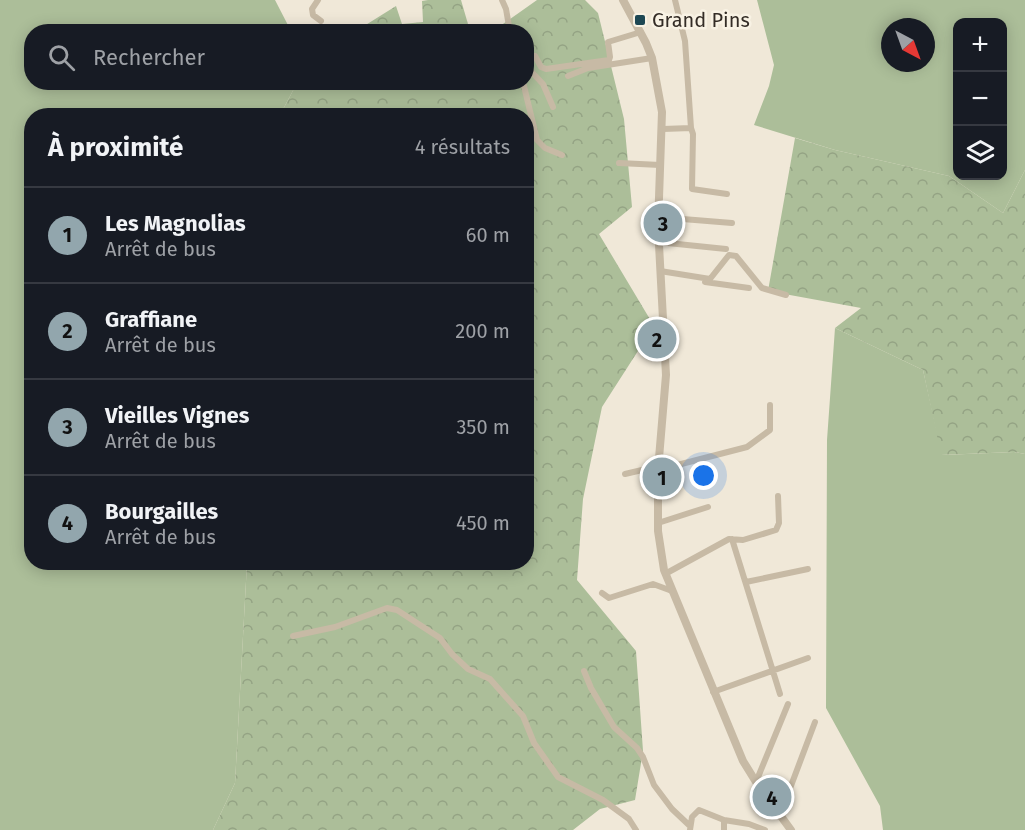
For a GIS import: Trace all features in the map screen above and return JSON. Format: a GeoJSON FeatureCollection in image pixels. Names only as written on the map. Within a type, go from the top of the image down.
{"type":"FeatureCollection","features":[{"type":"Feature","properties":{"kind":"street"},"geometry":{"type":"LineString","coordinates":[[318,0],[312,9],[313,15],[321,21]]}},
{"type":"Feature","properties":{"kind":"street"},"geometry":{"type":"LineString","coordinates":[[502,0],[509,24]]}},
{"type":"Feature","properties":{"kind":"street"},"geometry":{"type":"LineString","coordinates":[[622,0],[652,58],[659,91],[663,129],[658,242],[666,375],[658,468],[658,524],[665,574],[741,757],[791,830]]}},
{"type":"Feature","properties":{"kind":"street"},"geometry":{"type":"LineString","coordinates":[[675,0],[685,41],[693,135],[692,189],[727,194]]}},
{"type":"Feature","properties":{"kind":"street"},"geometry":{"type":"LineString","coordinates":[[535,56],[541,68],[546,69],[609,60],[608,42],[640,32]]}},
{"type":"Feature","properties":{"kind":"street"},"geometry":{"type":"LineString","coordinates":[[568,76],[588,68],[652,58]]}},
{"type":"Feature","properties":{"kind":"street"},"geometry":{"type":"LineString","coordinates":[[534,74],[543,84],[553,107]]}},
{"type":"Feature","properties":{"kind":"street"},"geometry":{"type":"LineString","coordinates":[[525,90],[529,108]]}},
{"type":"Feature","properties":{"kind":"street"},"geometry":{"type":"LineString","coordinates":[[534,128],[537,140],[545,148],[562,155]]}},
{"type":"Feature","properties":{"kind":"street"},"geometry":{"type":"LineString","coordinates":[[663,129],[691,128]]}},
{"type":"Feature","properties":{"kind":"street"},"geometry":{"type":"LineString","coordinates":[[619,163],[660,165]]}},
{"type":"Feature","properties":{"kind":"street"},"geometry":{"type":"LineString","coordinates":[[658,217],[732,223]]}},
{"type":"Feature","properties":{"kind":"street"},"geometry":{"type":"LineString","coordinates":[[658,242],[726,249]]}},
{"type":"Feature","properties":{"kind":"street"},"geometry":{"type":"LineString","coordinates":[[660,273],[710,279],[729,255],[736,256],[762,288],[786,295]]}},
{"type":"Feature","properties":{"kind":"street"},"geometry":{"type":"LineString","coordinates":[[660,273],[749,288]]}},
{"type":"Feature","properties":{"kind":"street"},"geometry":{"type":"LineString","coordinates":[[625,474],[747,447],[770,430],[770,405]]}},
{"type":"Feature","properties":{"kind":"street"},"geometry":{"type":"LineString","coordinates":[[665,574],[724,541],[743,540],[776,530],[779,526],[778,496]]}},
{"type":"Feature","properties":{"kind":"street"},"geometry":{"type":"LineString","coordinates":[[658,524],[708,507]]}},
{"type":"Feature","properties":{"kind":"street"},"geometry":{"type":"LineString","coordinates":[[732,539],[780,694]]}},
{"type":"Feature","properties":{"kind":"street"},"geometry":{"type":"LineString","coordinates":[[746,582],[808,569]]}},
{"type":"Feature","properties":{"kind":"street"},"geometry":{"type":"LineString","coordinates":[[602,593],[609,598],[652,585],[672,591]]}},
{"type":"Feature","properties":{"kind":"street"},"geometry":{"type":"LineString","coordinates":[[293,636],[335,627],[387,608],[397,610],[439,637],[468,669],[490,679],[523,716],[534,743],[558,777],[603,800],[629,819],[636,830]]}},
{"type":"Feature","properties":{"kind":"street"},"geometry":{"type":"LineString","coordinates":[[713,692],[808,658]]}},
{"type":"Feature","properties":{"kind":"street"},"geometry":{"type":"LineString","coordinates":[[584,671],[591,688],[614,727],[637,748],[654,785],[690,828]]}},
{"type":"Feature","properties":{"kind":"street"},"geometry":{"type":"LineString","coordinates":[[756,782],[788,704]]}},
{"type":"Feature","properties":{"kind":"street"},"geometry":{"type":"LineString","coordinates":[[780,814],[814,722]]}},
{"type":"Feature","properties":{"kind":"street"},"geometry":{"type":"LineString","coordinates":[[690,828],[692,817],[699,810],[724,820],[749,824],[765,830]]}},
{"type":"Feature","properties":{"kind":"street"},"geometry":{"type":"LineString","coordinates":[[780,814],[796,830]]}},
{"type":"Feature","properties":{"kind":"street"},"geometry":{"type":"LineString","coordinates":[[724,820],[724,830]]}},
{"type":"Feature","properties":{"kind":"green space"},"geometry":{"type":"Polygon","coordinates":[[[0,0],[275,0],[287,24],[24,24],[24,90],[293,90],[284,108],[24,108],[24,570],[247,570],[235,783],[213,830],[0,830],[0,0]]]}},
{"type":"Feature","properties":{"kind":"green space"},"geometry":{"type":"Polygon","coordinates":[[[461,0],[468,24],[402,24],[423,22],[422,1],[461,0]]]}},
{"type":"Feature","properties":{"kind":"green space"},"geometry":{"type":"Polygon","coordinates":[[[537,0],[585,0],[598,13],[624,119],[632,207],[599,234],[654,326],[602,407],[583,499],[577,580],[636,651],[643,751],[635,800],[600,809],[573,830],[213,830],[235,783],[247,570],[534,570],[534,108],[284,108],[293,90],[534,90],[534,24],[503,24],[537,0]]]}},
{"type":"Feature","properties":{"kind":"green space"},"geometry":{"type":"Polygon","coordinates":[[[757,0],[1025,0],[1025,170],[1003,213],[955,180],[1007,180],[1007,18],[953,18],[953,179],[835,150],[754,125],[769,86],[774,65],[757,0]]]}},
{"type":"Feature","properties":{"kind":"green space"},"geometry":{"type":"Polygon","coordinates":[[[396,6],[402,24],[367,24],[396,6]]]}},
{"type":"Feature","properties":{"kind":"green space"},"geometry":{"type":"Polygon","coordinates":[[[795,138],[835,150],[949,176],[1003,213],[1025,170],[1025,454],[1014,452],[941,455],[923,370],[835,328],[861,308],[768,291],[795,138]]]}},
{"type":"Feature","properties":{"kind":"green space"},"geometry":{"type":"Polygon","coordinates":[[[835,328],[923,370],[942,455],[1014,452],[1025,454],[1025,830],[883,830],[880,806],[826,708],[827,440],[835,328]]]}},
{"type":"Feature","properties":{"kind":"place","name":"Grand Pins"},"geometry":{"type":"Point","coordinates":[640,20]}},
{"type":"Feature","properties":{"kind":"place","name":"Vieilles Vignes"},"geometry":{"type":"Point","coordinates":[663,223]}},
{"type":"Feature","properties":{"kind":"place","name":"Graffiane"},"geometry":{"type":"Point","coordinates":[657,339]}},
{"type":"Feature","properties":{"kind":"place","name":"Les Magnolias"},"geometry":{"type":"Point","coordinates":[662,477]}},
{"type":"Feature","properties":{"kind":"place","name":"Bourgailles"},"geometry":{"type":"Point","coordinates":[772,797]}}]}
